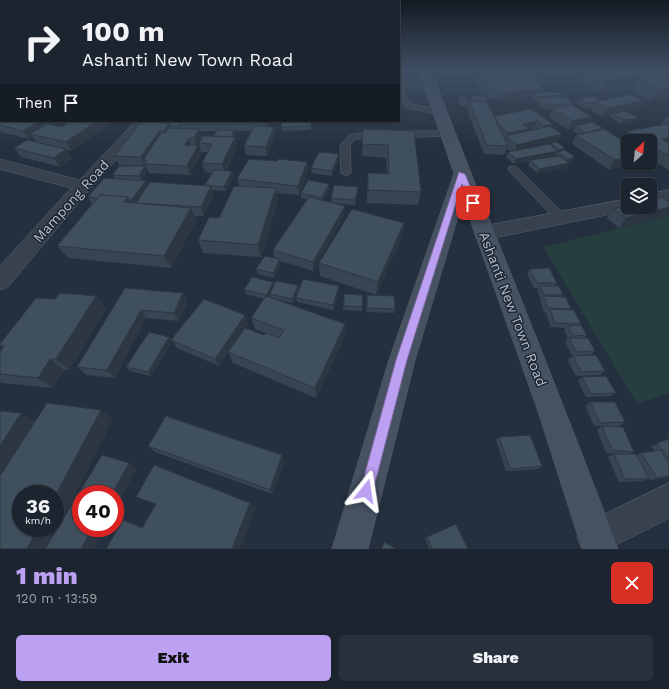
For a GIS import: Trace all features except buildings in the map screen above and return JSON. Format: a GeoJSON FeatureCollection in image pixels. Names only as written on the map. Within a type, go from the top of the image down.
{"type":"FeatureCollection","features":[{"type":"Feature","properties":{"kind":"street","name":"Ashanti New Town Road"},"geometry":{"type":"LineString","coordinates":[[435,96],[462,174],[552,411],[597,543]]}},
{"type":"Feature","properties":{"kind":"street","name":"Mampong Road"},"geometry":{"type":"LineString","coordinates":[[0,281],[83,186],[143,122]]}},
{"type":"Feature","properties":{"kind":"street"},"geometry":{"type":"LineString","coordinates":[[0,164],[83,186]]}},
{"type":"Feature","properties":{"kind":"street"},"geometry":{"type":"LineString","coordinates":[[350,549],[402,360],[462,174]]}},
{"type":"Feature","properties":{"kind":"street"},"geometry":{"type":"LineString","coordinates":[[657,199],[669,196]]}},
{"type":"Feature","properties":{"kind":"street"},"geometry":{"type":"LineString","coordinates":[[484,233],[621,206]]}},
{"type":"Feature","properties":{"kind":"street"},"geometry":{"type":"LineString","coordinates":[[597,543],[669,500]]}},
{"type":"Feature","properties":{"kind":"lane"},"geometry":{"type":"LineString","coordinates":[[401,96],[402,99],[410,106],[441,112]]}},
{"type":"Feature","properties":{"kind":"lane"},"geometry":{"type":"LineString","coordinates":[[346,173],[345,145],[352,137],[366,135],[448,134]]}},
{"type":"Feature","properties":{"kind":"lane"},"geometry":{"type":"LineString","coordinates":[[513,169],[561,218]]}},
{"type":"Feature","properties":{"kind":"green space"},"geometry":{"type":"Polygon","coordinates":[[[669,216],[669,393],[637,404],[543,247],[669,216]]]}},
{"type":"Feature","properties":{"kind":"route"},"geometry":{"type":"LineString","coordinates":[[366,491],[402,360],[462,174],[473,203]]}}]}
